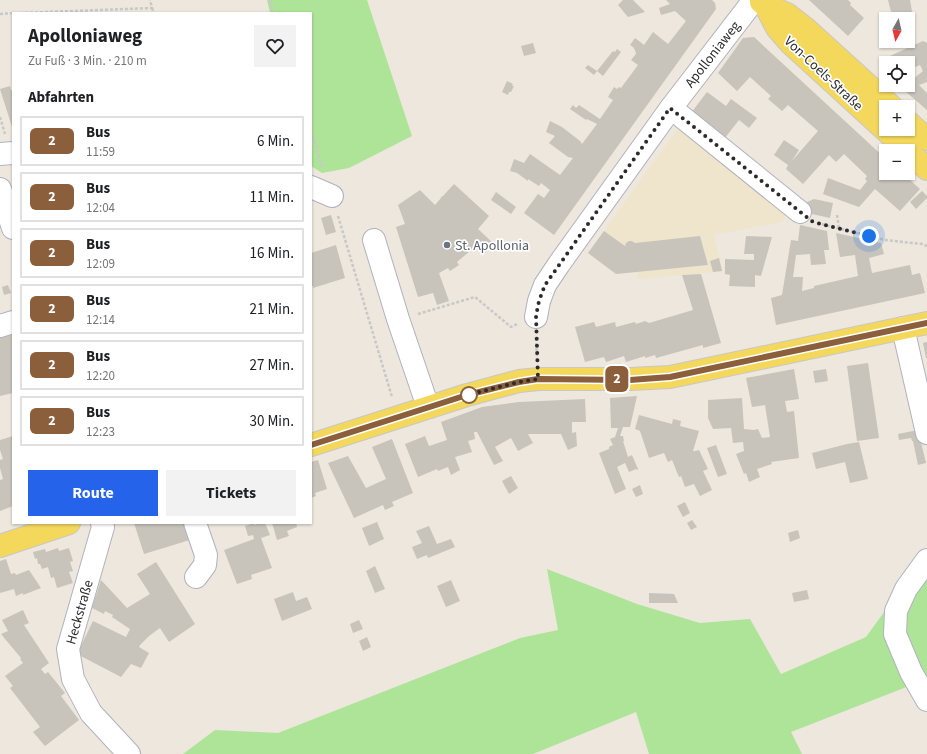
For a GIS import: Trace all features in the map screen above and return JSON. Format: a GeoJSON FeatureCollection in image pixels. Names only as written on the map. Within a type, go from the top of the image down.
{"type":"FeatureCollection","features":[{"type":"Feature","properties":{"kind":"main road","name":"Von-Coels-Straße"},"geometry":{"type":"LineString","coordinates":[[759,2],[787,14],[806,28],[884,100]]}},
{"type":"Feature","properties":{"kind":"main road","name":"Von-Coels-Straße"},"geometry":{"type":"LineString","coordinates":[[759,2],[777,28],[791,44],[900,144]]}},
{"type":"Feature","properties":{"kind":"main road"},"geometry":{"type":"LineString","coordinates":[[915,128],[927,139]]}},
{"type":"Feature","properties":{"kind":"main road","name":"Von-Coels-Straße"},"geometry":{"type":"LineString","coordinates":[[915,158],[927,169]]}},
{"type":"Feature","properties":{"kind":"main road"},"geometry":{"type":"LineString","coordinates":[[312,445],[397,417],[519,382],[538,379],[630,380],[670,377],[927,323]]}},
{"type":"Feature","properties":{"kind":"main road"},"geometry":{"type":"LineString","coordinates":[[0,546],[66,524]]}},
{"type":"Feature","properties":{"kind":"street","name":"Apolloniaweg"},"geometry":{"type":"LineString","coordinates":[[536,316],[539,301],[545,285],[670,108],[759,2]]}},
{"type":"Feature","properties":{"kind":"street"},"geometry":{"type":"LineString","coordinates":[[670,108],[800,212]]}},
{"type":"Feature","properties":{"kind":"street"},"geometry":{"type":"LineString","coordinates":[[0,154],[12,153]]}},
{"type":"Feature","properties":{"kind":"street"},"geometry":{"type":"LineString","coordinates":[[312,187],[332,196]]}},
{"type":"Feature","properties":{"kind":"street"},"geometry":{"type":"LineString","coordinates":[[0,189],[12,225]]}},
{"type":"Feature","properties":{"kind":"street"},"geometry":{"type":"LineString","coordinates":[[374,240],[398,319],[428,408]]}},
{"type":"Feature","properties":{"kind":"street"},"geometry":{"type":"LineString","coordinates":[[0,326],[12,322]]}},
{"type":"Feature","properties":{"kind":"street"},"geometry":{"type":"LineString","coordinates":[[903,328],[927,433]]}},
{"type":"Feature","properties":{"kind":"street","name":"Heckstraße"},"geometry":{"type":"LineString","coordinates":[[102,524],[103,527],[68,649],[73,679],[91,713],[129,754]]}},
{"type":"Feature","properties":{"kind":"street"},"geometry":{"type":"LineString","coordinates":[[195,524],[206,555],[205,565],[196,577]]}},
{"type":"Feature","properties":{"kind":"street"},"geometry":{"type":"LineString","coordinates":[[927,560],[906,589],[896,611],[895,634],[911,672],[927,700]]}},
{"type":"Feature","properties":{"kind":"path"},"geometry":{"type":"LineString","coordinates":[[150,0],[154,12]]}},
{"type":"Feature","properties":{"kind":"path"},"geometry":{"type":"LineString","coordinates":[[270,0],[273,12]]}},
{"type":"Feature","properties":{"kind":"path"},"geometry":{"type":"LineString","coordinates":[[46,12],[152,8]]}},
{"type":"Feature","properties":{"kind":"path"},"geometry":{"type":"LineString","coordinates":[[0,14],[12,13]]}},
{"type":"Feature","properties":{"kind":"path"},"geometry":{"type":"LineString","coordinates":[[312,134],[332,196],[397,417]]}},
{"type":"Feature","properties":{"kind":"path"},"geometry":{"type":"LineString","coordinates":[[800,212],[813,222],[884,240],[922,244],[927,246]]}},
{"type":"Feature","properties":{"kind":"path"},"geometry":{"type":"LineString","coordinates":[[837,215],[839,228]]}},
{"type":"Feature","properties":{"kind":"path"},"geometry":{"type":"LineString","coordinates":[[398,319],[475,298],[511,327],[536,316],[538,379]]}},
{"type":"Feature","properties":{"kind":"shaded area"},"geometry":{"type":"Polygon","coordinates":[[[679,127],[779,209],[785,217],[782,222],[714,235],[723,271],[638,279],[636,243],[629,241],[625,246],[604,231],[679,127]]]}},
{"type":"Feature","properties":{"kind":"green space"},"geometry":{"type":"Polygon","coordinates":[[[267,0],[367,0],[412,136],[349,168],[322,173],[312,167],[312,12],[270,12],[267,0]]]}},
{"type":"Feature","properties":{"kind":"green space"},"geometry":{"type":"Polygon","coordinates":[[[927,565],[927,679],[791,732],[802,754],[649,754],[636,712],[533,754],[183,754],[215,730],[278,733],[520,638],[558,630],[547,569],[637,604],[700,623],[750,619],[781,674],[866,637],[916,568],[927,565]]]}},
{"type":"Feature","properties":{"kind":"building"},"geometry":{"type":"Polygon","coordinates":[[[623,0],[633,0],[645,12],[628,17],[618,5],[623,0]]]}},
{"type":"Feature","properties":{"kind":"building"},"geometry":{"type":"Polygon","coordinates":[[[666,0],[712,0],[715,3],[716,9],[554,235],[524,213],[538,194],[544,198],[550,190],[541,183],[539,186],[528,179],[528,181],[517,173],[510,171],[514,159],[524,163],[530,154],[560,175],[573,158],[568,157],[549,143],[555,136],[546,132],[550,121],[562,127],[582,144],[597,124],[587,119],[586,120],[570,109],[573,105],[576,108],[579,105],[600,119],[613,100],[608,97],[614,87],[617,89],[619,87],[621,88],[638,65],[631,60],[636,54],[633,47],[630,45],[635,38],[644,45],[653,32],[668,44],[686,21],[675,11],[661,15],[659,8],[670,4],[666,0]]]}},
{"type":"Feature","properties":{"kind":"building"},"geometry":{"type":"Polygon","coordinates":[[[809,0],[848,0],[851,3],[850,5],[864,18],[848,36],[809,0]]]}},
{"type":"Feature","properties":{"kind":"building"},"geometry":{"type":"Polygon","coordinates":[[[888,0],[910,0],[912,12],[891,12],[888,0]]]}},
{"type":"Feature","properties":{"kind":"building"},"geometry":{"type":"Polygon","coordinates":[[[754,37],[879,153],[879,180],[910,180],[920,189],[900,211],[875,189],[859,207],[823,194],[828,178],[860,190],[867,181],[865,179],[867,176],[844,154],[836,162],[829,155],[803,184],[786,169],[788,165],[774,155],[784,140],[799,150],[791,162],[818,131],[788,105],[782,111],[768,99],[771,96],[750,77],[737,91],[718,73],[743,38],[754,37]]]}},
{"type":"Feature","properties":{"kind":"building"},"geometry":{"type":"Polygon","coordinates":[[[923,41],[927,43],[927,82],[919,85],[927,93],[927,110],[906,92],[915,92],[915,77],[923,71],[920,65],[915,67],[915,56],[890,56],[908,48],[915,48],[915,45],[923,41]]]}},
{"type":"Feature","properties":{"kind":"building"},"geometry":{"type":"Polygon","coordinates":[[[533,43],[536,53],[524,56],[521,46],[533,43]]]}},
{"type":"Feature","properties":{"kind":"building"},"geometry":{"type":"Polygon","coordinates":[[[617,49],[621,52],[603,76],[597,71],[613,51],[615,52],[617,49]]]}},
{"type":"Feature","properties":{"kind":"building"},"geometry":{"type":"Polygon","coordinates":[[[588,65],[597,71],[594,75],[585,68],[588,65]]]}},
{"type":"Feature","properties":{"kind":"building"},"geometry":{"type":"Polygon","coordinates":[[[507,81],[514,86],[508,95],[502,92],[507,81]]]}},
{"type":"Feature","properties":{"kind":"building"},"geometry":{"type":"Polygon","coordinates":[[[10,86],[12,90],[12,127],[0,89],[10,86]]]}},
{"type":"Feature","properties":{"kind":"building"},"geometry":{"type":"Polygon","coordinates":[[[707,92],[726,106],[731,99],[757,118],[749,128],[739,120],[724,139],[691,113],[707,92]]]}},
{"type":"Feature","properties":{"kind":"building","name":"St. Apollonia"},"geometry":{"type":"Polygon","coordinates":[[[454,184],[489,216],[478,229],[494,244],[485,253],[477,245],[457,262],[459,265],[450,271],[448,268],[439,273],[449,301],[437,305],[433,293],[418,297],[396,227],[405,224],[398,205],[420,190],[435,205],[454,184]]]}},
{"type":"Feature","properties":{"kind":"building"},"geometry":{"type":"Polygon","coordinates":[[[922,191],[927,198],[916,209],[910,202],[922,191]]]}},
{"type":"Feature","properties":{"kind":"building"},"geometry":{"type":"Polygon","coordinates":[[[496,192],[516,207],[511,214],[491,200],[496,192]]]}},
{"type":"Feature","properties":{"kind":"building"},"geometry":{"type":"Polygon","coordinates":[[[814,199],[833,203],[830,218],[812,214],[806,208],[807,202],[814,199]]]}},
{"type":"Feature","properties":{"kind":"building"},"geometry":{"type":"Polygon","coordinates":[[[331,215],[336,232],[326,235],[321,218],[331,215]]]}},
{"type":"Feature","properties":{"kind":"building"},"geometry":{"type":"Polygon","coordinates":[[[800,225],[827,231],[829,250],[824,250],[826,264],[811,265],[810,254],[796,255],[793,277],[803,277],[802,291],[814,288],[814,286],[858,276],[855,255],[840,257],[836,233],[881,243],[884,254],[869,258],[872,273],[910,265],[912,275],[920,273],[925,293],[776,325],[771,298],[782,295],[791,240],[798,241],[800,225]]]}},
{"type":"Feature","properties":{"kind":"building"},"geometry":{"type":"Polygon","coordinates":[[[604,231],[625,246],[629,241],[635,243],[700,236],[708,265],[616,274],[588,253],[604,231]]]}},
{"type":"Feature","properties":{"kind":"building"},"geometry":{"type":"Polygon","coordinates":[[[746,236],[772,237],[761,276],[755,275],[755,287],[729,286],[730,275],[725,274],[725,259],[754,260],[754,254],[744,254],[746,236]]]}},
{"type":"Feature","properties":{"kind":"building"},"geometry":{"type":"Polygon","coordinates":[[[336,245],[345,278],[313,288],[312,253],[336,245]]]}},
{"type":"Feature","properties":{"kind":"building"},"geometry":{"type":"Polygon","coordinates":[[[719,258],[722,271],[713,272],[710,261],[719,258]]]}},
{"type":"Feature","properties":{"kind":"building"},"geometry":{"type":"Polygon","coordinates":[[[701,274],[721,343],[703,348],[703,345],[656,358],[655,355],[645,358],[645,356],[626,362],[624,356],[606,362],[604,357],[585,362],[575,327],[594,322],[596,327],[615,322],[616,327],[635,322],[636,324],[645,321],[649,323],[693,310],[682,275],[701,274]]]}},
{"type":"Feature","properties":{"kind":"building"},"geometry":{"type":"Polygon","coordinates":[[[8,285],[11,293],[4,295],[2,287],[8,285]]]}},
{"type":"Feature","properties":{"kind":"building"},"geometry":{"type":"Polygon","coordinates":[[[12,334],[12,393],[0,396],[0,337],[12,334]]]}},
{"type":"Feature","properties":{"kind":"building"},"geometry":{"type":"Polygon","coordinates":[[[927,342],[927,358],[926,358],[923,343],[927,342]]]}},
{"type":"Feature","properties":{"kind":"building"},"geometry":{"type":"Polygon","coordinates":[[[868,363],[879,438],[857,441],[847,366],[868,363]]]}},
{"type":"Feature","properties":{"kind":"building"},"geometry":{"type":"Polygon","coordinates":[[[794,369],[799,399],[785,401],[787,412],[794,411],[799,458],[771,462],[772,464],[757,469],[760,477],[749,482],[736,454],[744,451],[743,442],[733,443],[731,428],[713,429],[708,418],[708,400],[742,398],[744,429],[758,429],[762,438],[770,437],[765,405],[752,407],[746,378],[794,369]]]}},
{"type":"Feature","properties":{"kind":"building"},"geometry":{"type":"Polygon","coordinates":[[[826,369],[828,381],[815,383],[813,371],[826,369]]]}},
{"type":"Feature","properties":{"kind":"building"},"geometry":{"type":"Polygon","coordinates":[[[637,396],[630,427],[623,427],[620,436],[623,436],[628,457],[632,455],[638,469],[629,472],[625,463],[617,467],[626,489],[615,494],[599,453],[609,449],[609,447],[613,445],[610,439],[615,437],[618,428],[611,428],[610,398],[637,396]]]}},
{"type":"Feature","properties":{"kind":"building"},"geometry":{"type":"Polygon","coordinates":[[[585,399],[586,422],[572,422],[572,433],[576,432],[577,446],[568,450],[561,434],[528,434],[533,443],[518,451],[511,438],[495,447],[503,461],[494,465],[477,432],[474,432],[475,439],[468,441],[472,452],[455,457],[460,470],[451,475],[448,467],[438,471],[437,469],[418,477],[405,444],[425,436],[429,446],[447,440],[441,422],[482,407],[519,402],[585,399]]]}},
{"type":"Feature","properties":{"kind":"building"},"geometry":{"type":"Polygon","coordinates":[[[639,415],[672,424],[673,419],[681,421],[680,426],[699,431],[693,451],[699,450],[708,469],[703,471],[712,490],[700,496],[694,484],[685,487],[672,460],[668,462],[664,453],[649,458],[640,431],[635,429],[639,415]]]}},
{"type":"Feature","properties":{"kind":"building"},"geometry":{"type":"Polygon","coordinates":[[[918,430],[926,463],[918,465],[913,441],[911,438],[899,440],[898,434],[918,430]]]}},
{"type":"Feature","properties":{"kind":"building"},"geometry":{"type":"Polygon","coordinates":[[[12,436],[12,506],[0,511],[0,480],[3,479],[0,468],[0,460],[3,459],[0,450],[0,440],[12,436]]]}},
{"type":"Feature","properties":{"kind":"building"},"geometry":{"type":"Polygon","coordinates":[[[392,439],[413,493],[392,502],[394,506],[385,510],[383,505],[354,518],[328,463],[348,456],[366,488],[386,479],[372,447],[392,439]]]}},
{"type":"Feature","properties":{"kind":"building"},"geometry":{"type":"Polygon","coordinates":[[[859,442],[868,479],[850,483],[845,462],[816,469],[812,453],[859,442]]]}},
{"type":"Feature","properties":{"kind":"building"},"geometry":{"type":"Polygon","coordinates":[[[716,445],[727,474],[718,477],[707,448],[716,445]]]}},
{"type":"Feature","properties":{"kind":"building"},"geometry":{"type":"Polygon","coordinates":[[[318,460],[327,489],[315,493],[316,496],[312,498],[312,462],[318,460]]]}},
{"type":"Feature","properties":{"kind":"building"},"geometry":{"type":"Polygon","coordinates":[[[511,476],[518,488],[509,494],[502,481],[511,476]]]}},
{"type":"Feature","properties":{"kind":"building"},"geometry":{"type":"Polygon","coordinates":[[[640,485],[643,494],[636,497],[632,489],[640,485]]]}},
{"type":"Feature","properties":{"kind":"building"},"geometry":{"type":"Polygon","coordinates":[[[685,502],[690,513],[683,517],[677,506],[685,502]]]}},
{"type":"Feature","properties":{"kind":"building"},"geometry":{"type":"Polygon","coordinates":[[[692,520],[697,527],[691,530],[687,523],[692,520]]]}},
{"type":"Feature","properties":{"kind":"building"},"geometry":{"type":"Polygon","coordinates":[[[377,522],[384,539],[369,546],[362,528],[377,522]]]}},
{"type":"Feature","properties":{"kind":"building"},"geometry":{"type":"Polygon","coordinates":[[[134,524],[188,524],[193,539],[144,554],[134,524]]]}},
{"type":"Feature","properties":{"kind":"building"},"geometry":{"type":"Polygon","coordinates":[[[251,524],[265,524],[270,535],[261,538],[272,568],[251,575],[252,579],[237,584],[224,550],[254,539],[253,535],[248,536],[245,526],[251,524]]]}},
{"type":"Feature","properties":{"kind":"building"},"geometry":{"type":"Polygon","coordinates":[[[272,524],[296,524],[297,527],[287,531],[289,536],[277,540],[272,524]]]}},
{"type":"Feature","properties":{"kind":"building"},"geometry":{"type":"Polygon","coordinates":[[[429,526],[437,544],[451,539],[455,547],[428,558],[427,555],[417,559],[412,547],[422,543],[416,531],[429,526]]]}},
{"type":"Feature","properties":{"kind":"building"},"geometry":{"type":"Polygon","coordinates":[[[798,530],[800,538],[790,542],[788,533],[798,530]]]}},
{"type":"Feature","properties":{"kind":"building"},"geometry":{"type":"Polygon","coordinates":[[[58,548],[59,551],[69,548],[73,561],[70,562],[73,571],[69,572],[73,583],[57,588],[54,577],[51,578],[48,567],[42,569],[40,564],[38,564],[37,558],[35,559],[33,552],[45,549],[46,552],[58,548]]]}},
{"type":"Feature","properties":{"kind":"building"},"geometry":{"type":"Polygon","coordinates":[[[6,559],[11,574],[15,573],[16,575],[29,570],[41,588],[16,596],[14,589],[0,593],[0,561],[6,559]]]}},
{"type":"Feature","properties":{"kind":"building"},"geometry":{"type":"Polygon","coordinates":[[[156,562],[195,624],[169,642],[160,628],[149,636],[139,647],[149,653],[141,668],[131,664],[121,677],[77,654],[93,621],[126,637],[130,629],[112,617],[113,615],[105,611],[104,614],[92,608],[101,580],[127,608],[150,594],[137,574],[156,562]]]}},
{"type":"Feature","properties":{"kind":"building"},"geometry":{"type":"Polygon","coordinates":[[[375,566],[385,589],[375,593],[366,571],[375,566]]]}},
{"type":"Feature","properties":{"kind":"building"},"geometry":{"type":"Polygon","coordinates":[[[451,580],[460,601],[446,607],[437,586],[451,580]]]}},
{"type":"Feature","properties":{"kind":"building"},"geometry":{"type":"Polygon","coordinates":[[[807,590],[809,599],[794,602],[792,593],[807,590]]]}},
{"type":"Feature","properties":{"kind":"building"},"geometry":{"type":"Polygon","coordinates":[[[293,592],[296,601],[307,597],[312,609],[282,621],[274,599],[293,592]]]}},
{"type":"Feature","properties":{"kind":"building"},"geometry":{"type":"Polygon","coordinates":[[[649,593],[674,594],[678,603],[649,603],[649,593]]]}},
{"type":"Feature","properties":{"kind":"building"},"geometry":{"type":"Polygon","coordinates":[[[23,610],[29,623],[24,625],[49,663],[41,669],[45,674],[48,672],[65,693],[61,696],[79,720],[45,746],[33,732],[40,727],[10,688],[13,686],[5,676],[23,663],[20,659],[21,658],[1,634],[8,631],[2,620],[23,610]]]}},
{"type":"Feature","properties":{"kind":"building"},"geometry":{"type":"Polygon","coordinates":[[[359,620],[363,629],[353,633],[350,624],[359,620]]]}},
{"type":"Feature","properties":{"kind":"building"},"geometry":{"type":"Polygon","coordinates":[[[367,637],[371,647],[363,651],[359,641],[367,637]]]}},
{"type":"Feature","properties":{"kind":"bus line","name":"2"},"geometry":{"type":"LineString","coordinates":[[312,445],[467,395],[519,382],[538,379],[630,380],[670,377],[927,323]]}},
{"type":"Feature","properties":{"kind":"place","name":"St. Apollonia"},"geometry":{"type":"Point","coordinates":[447,245]}},
{"type":"Feature","properties":{"kind":"route"},"geometry":{"type":"LineString","coordinates":[[469,395],[467,395],[501,386],[538,379],[536,316],[539,301],[545,285],[670,108],[813,222],[869,236]]}}]}
